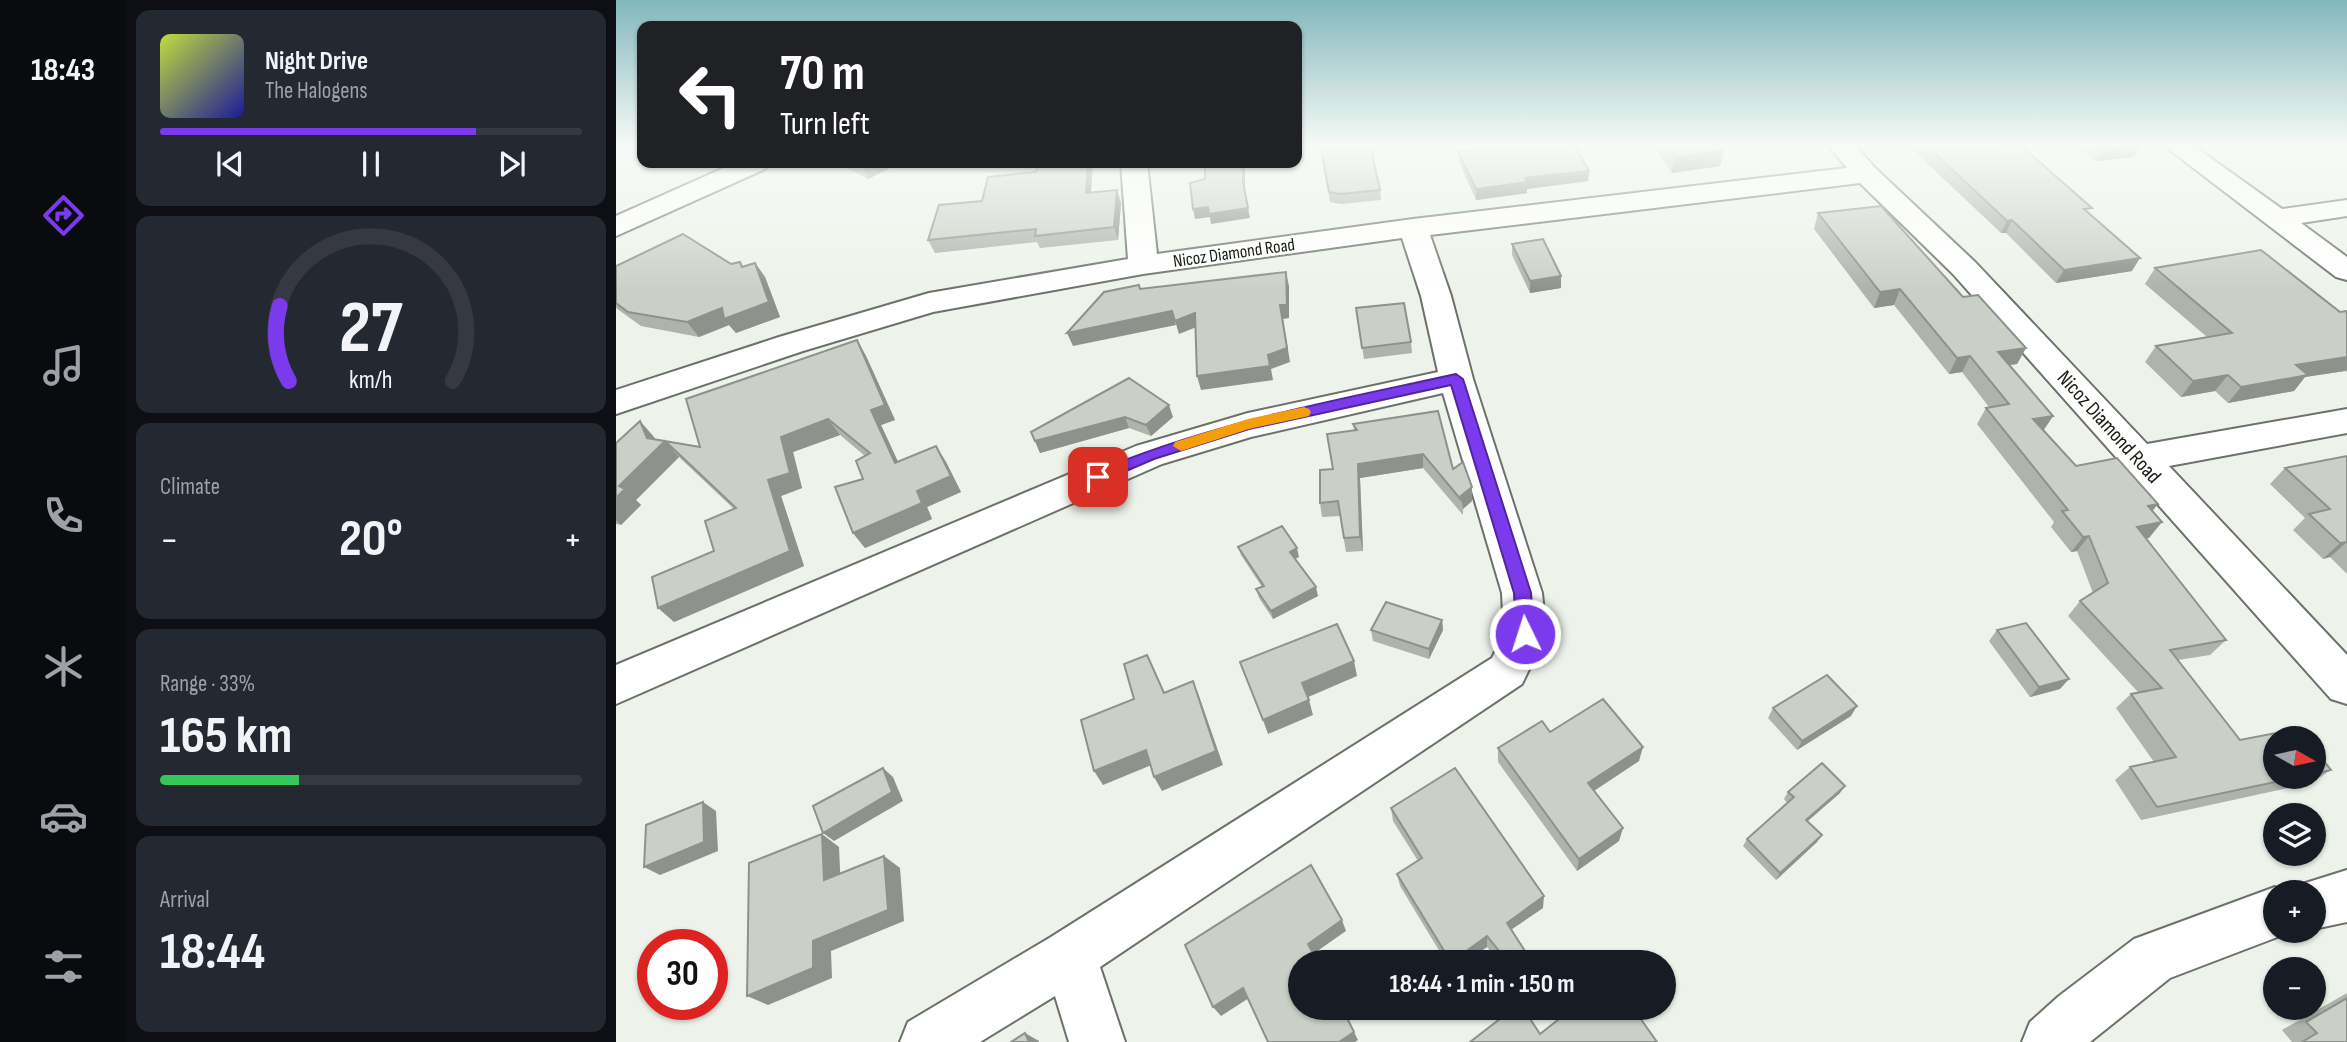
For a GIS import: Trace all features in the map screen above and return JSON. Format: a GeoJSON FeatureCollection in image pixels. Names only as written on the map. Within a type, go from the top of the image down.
{"type":"FeatureCollection","features":[{"type":"Feature","properties":{"kind":"street"},"geometry":{"type":"LineString","coordinates":[[616,228],[692,193]]}},
{"type":"Feature","properties":{"kind":"street"},"geometry":{"type":"LineString","coordinates":[[1136,193],[1143,265]]}},
{"type":"Feature","properties":{"kind":"street","name":"Nicoz Diamond Road"},"geometry":{"type":"LineString","coordinates":[[616,402],[791,344],[929,303],[1143,265],[1413,228],[1710,193]]}},
{"type":"Feature","properties":{"kind":"street","name":"Nicoz Diamond Road"},"geometry":{"type":"LineString","coordinates":[[1885,193],[1964,268],[2347,685]]}},
{"type":"Feature","properties":{"kind":"street"},"geometry":{"type":"LineString","coordinates":[[2240,193],[2347,271]]}},
{"type":"Feature","properties":{"kind":"street"},"geometry":{"type":"LineString","coordinates":[[2275,219],[2347,208]]}},
{"type":"Feature","properties":{"kind":"street"},"geometry":{"type":"LineString","coordinates":[[928,1042],[1070,956],[1507,671],[1525,634],[1522,593],[1456,379],[1436,296],[1413,228]]}},
{"type":"Feature","properties":{"kind":"street"},"geometry":{"type":"LineString","coordinates":[[616,685],[1149,455],[1248,425],[1456,379]]}},
{"type":"Feature","properties":{"kind":"street"},"geometry":{"type":"LineString","coordinates":[[2138,459],[2347,421]]}},
{"type":"Feature","properties":{"kind":"street"},"geometry":{"type":"LineString","coordinates":[[2326,901],[2347,896]]}},
{"type":"Feature","properties":{"kind":"street"},"geometry":{"type":"LineString","coordinates":[[2050,1042],[2078,1015],[2152,958],[2263,917]]}},
{"type":"Feature","properties":{"kind":"street"},"geometry":{"type":"LineString","coordinates":[[1070,956],[1097,1042]]}},
{"type":"Feature","properties":{"kind":"building"},"geometry":{"type":"Polygon","coordinates":[[[984,193],[1117,193],[1114,227],[1035,236],[1036,229],[928,240],[939,205],[982,201],[984,193]]]}},
{"type":"Feature","properties":{"kind":"building"},"geometry":{"type":"Polygon","coordinates":[[[1191,193],[1245,193],[1248,208],[1209,214],[1208,207],[1193,209],[1191,193]]]}},
{"type":"Feature","properties":{"kind":"building"},"geometry":{"type":"Polygon","coordinates":[[[1977,193],[2074,193],[2092,208],[2084,209],[2140,258],[2064,270],[2012,220],[2007,221],[1977,193]]]}},
{"type":"Feature","properties":{"kind":"building"},"geometry":{"type":"Polygon","coordinates":[[[1881,206],[1963,297],[1978,295],[2026,348],[1998,352],[2053,416],[2033,419],[2076,466],[2117,458],[2158,504],[2148,506],[2162,522],[2137,527],[2226,640],[2170,650],[2240,740],[2263,736],[2263,785],[2157,807],[2130,767],[2176,757],[2131,694],[2162,688],[2080,601],[2108,583],[2089,536],[2083,537],[2062,511],[2068,510],[1986,408],[2009,404],[1970,356],[1957,358],[1900,289],[1880,292],[1818,213],[1881,206]]]}},
{"type":"Feature","properties":{"kind":"building"},"geometry":{"type":"Polygon","coordinates":[[[683,234],[731,264],[740,262],[742,267],[755,263],[769,302],[724,319],[722,308],[687,322],[628,312],[616,303],[616,266],[683,234]]]}},
{"type":"Feature","properties":{"kind":"building"},"geometry":{"type":"Polygon","coordinates":[[[1543,239],[1561,276],[1530,281],[1512,244],[1543,239]]]}},
{"type":"Feature","properties":{"kind":"building"},"geometry":{"type":"Polygon","coordinates":[[[2261,250],[2340,312],[2347,311],[2347,357],[2296,365],[2308,375],[2241,387],[2228,375],[2193,381],[2156,346],[2232,333],[2155,268],[2261,250]]]}},
{"type":"Feature","properties":{"kind":"building"},"geometry":{"type":"Polygon","coordinates":[[[1286,272],[1287,305],[1280,305],[1287,348],[1268,355],[1270,366],[1197,376],[1195,313],[1175,321],[1172,311],[1067,333],[1104,292],[1139,285],[1140,289],[1286,272]]]}},
{"type":"Feature","properties":{"kind":"building"},"geometry":{"type":"Polygon","coordinates":[[[1404,303],[1411,342],[1362,348],[1356,308],[1404,303]]]}},
{"type":"Feature","properties":{"kind":"building"},"geometry":{"type":"Polygon","coordinates":[[[857,340],[885,405],[871,410],[895,463],[936,446],[951,476],[917,491],[922,503],[853,533],[835,487],[863,479],[856,461],[870,453],[828,419],[781,437],[790,473],[768,480],[790,551],[658,608],[652,577],[714,551],[705,521],[736,508],[665,441],[700,447],[686,399],[857,340]]]}},
{"type":"Feature","properties":{"kind":"building"},"geometry":{"type":"Polygon","coordinates":[[[1129,378],[1169,405],[1146,425],[1125,417],[1035,441],[1031,432],[1129,378]]]}},
{"type":"Feature","properties":{"kind":"building"},"geometry":{"type":"Polygon","coordinates":[[[1438,411],[1453,469],[1463,462],[1472,487],[1461,496],[1462,501],[1423,454],[1358,464],[1360,537],[1344,538],[1338,501],[1320,503],[1320,470],[1333,469],[1327,434],[1357,430],[1353,424],[1438,411]]]}},
{"type":"Feature","properties":{"kind":"building"},"geometry":{"type":"Polygon","coordinates":[[[640,421],[647,438],[665,441],[619,486],[625,489],[616,498],[616,443],[640,421]]]}},
{"type":"Feature","properties":{"kind":"building"},"geometry":{"type":"Polygon","coordinates":[[[2347,456],[2347,542],[2340,543],[2309,514],[2330,509],[2285,468],[2347,456]]]}},
{"type":"Feature","properties":{"kind":"building"},"geometry":{"type":"Polygon","coordinates":[[[1282,526],[1297,548],[1290,552],[1316,587],[1271,611],[1256,589],[1264,586],[1238,547],[1282,526]]]}},
{"type":"Feature","properties":{"kind":"building"},"geometry":{"type":"Polygon","coordinates":[[[1386,602],[1442,620],[1429,649],[1371,630],[1386,602]]]}},
{"type":"Feature","properties":{"kind":"building"},"geometry":{"type":"Polygon","coordinates":[[[2026,623],[2069,679],[2039,687],[1997,630],[2026,623]]]}},
{"type":"Feature","properties":{"kind":"building"},"geometry":{"type":"Polygon","coordinates":[[[1337,624],[1354,661],[1302,683],[1309,700],[1263,720],[1240,662],[1337,624]]]}},
{"type":"Feature","properties":{"kind":"building"},"geometry":{"type":"Polygon","coordinates":[[[1147,655],[1164,693],[1193,681],[1216,751],[1154,777],[1146,750],[1094,771],[1081,720],[1134,699],[1124,664],[1147,655]]]}},
{"type":"Feature","properties":{"kind":"building"},"geometry":{"type":"Polygon","coordinates":[[[1827,675],[1857,706],[1802,741],[1773,708],[1827,675]]]}},
{"type":"Feature","properties":{"kind":"building"},"geometry":{"type":"Polygon","coordinates":[[[1603,699],[1643,747],[1588,783],[1623,828],[1579,859],[1498,748],[1542,721],[1550,732],[1603,699]]]}},
{"type":"Feature","properties":{"kind":"building"},"geometry":{"type":"Polygon","coordinates":[[[1822,763],[1845,786],[1806,820],[1822,835],[1780,873],[1747,839],[1794,797],[1788,792],[1822,763]]]}},
{"type":"Feature","properties":{"kind":"building"},"geometry":{"type":"Polygon","coordinates":[[[883,768],[892,792],[823,833],[813,806],[883,768]]]}},
{"type":"Feature","properties":{"kind":"building"},"geometry":{"type":"Polygon","coordinates":[[[1455,768],[1544,896],[1507,923],[1524,950],[1498,950],[1487,936],[1468,950],[1444,950],[1397,874],[1422,858],[1391,808],[1455,768]]]}},
{"type":"Feature","properties":{"kind":"building"},"geometry":{"type":"Polygon","coordinates":[[[703,802],[704,842],[644,867],[646,825],[703,802]]]}},
{"type":"Feature","properties":{"kind":"building"},"geometry":{"type":"Polygon","coordinates":[[[822,834],[824,880],[884,856],[888,910],[813,941],[813,968],[747,996],[749,863],[822,834]]]}},
{"type":"Feature","properties":{"kind":"building"},"geometry":{"type":"Polygon","coordinates":[[[1311,865],[1342,920],[1308,944],[1311,950],[1288,950],[1288,1020],[1348,1020],[1354,1032],[1339,1042],[1268,1042],[1243,988],[1213,1007],[1185,945],[1311,865]]]}},
{"type":"Feature","properties":{"kind":"building"},"geometry":{"type":"Polygon","coordinates":[[[2347,998],[2347,1042],[2302,1042],[2317,1033],[2306,1022],[2326,1020],[2326,1010],[2347,998]]]}},
{"type":"Feature","properties":{"kind":"building"},"geometry":{"type":"Polygon","coordinates":[[[1498,1020],[1531,1020],[1540,1034],[1558,1020],[1641,1020],[1657,1042],[1470,1042],[1498,1020]]]}},
{"type":"Feature","properties":{"kind":"building"},"geometry":{"type":"Polygon","coordinates":[[[1025,1033],[1029,1042],[1011,1042],[1025,1033]]]}},
{"type":"Feature","properties":{"kind":"slow traffic"},"geometry":{"type":"LineString","coordinates":[[1181,446],[1248,425],[1304,412]]}},
{"type":"Feature","properties":{"kind":"route"},"geometry":{"type":"LineString","coordinates":[[1098,477],[1149,455],[1248,425],[1456,379],[1522,593],[1525,634]]}}]}
